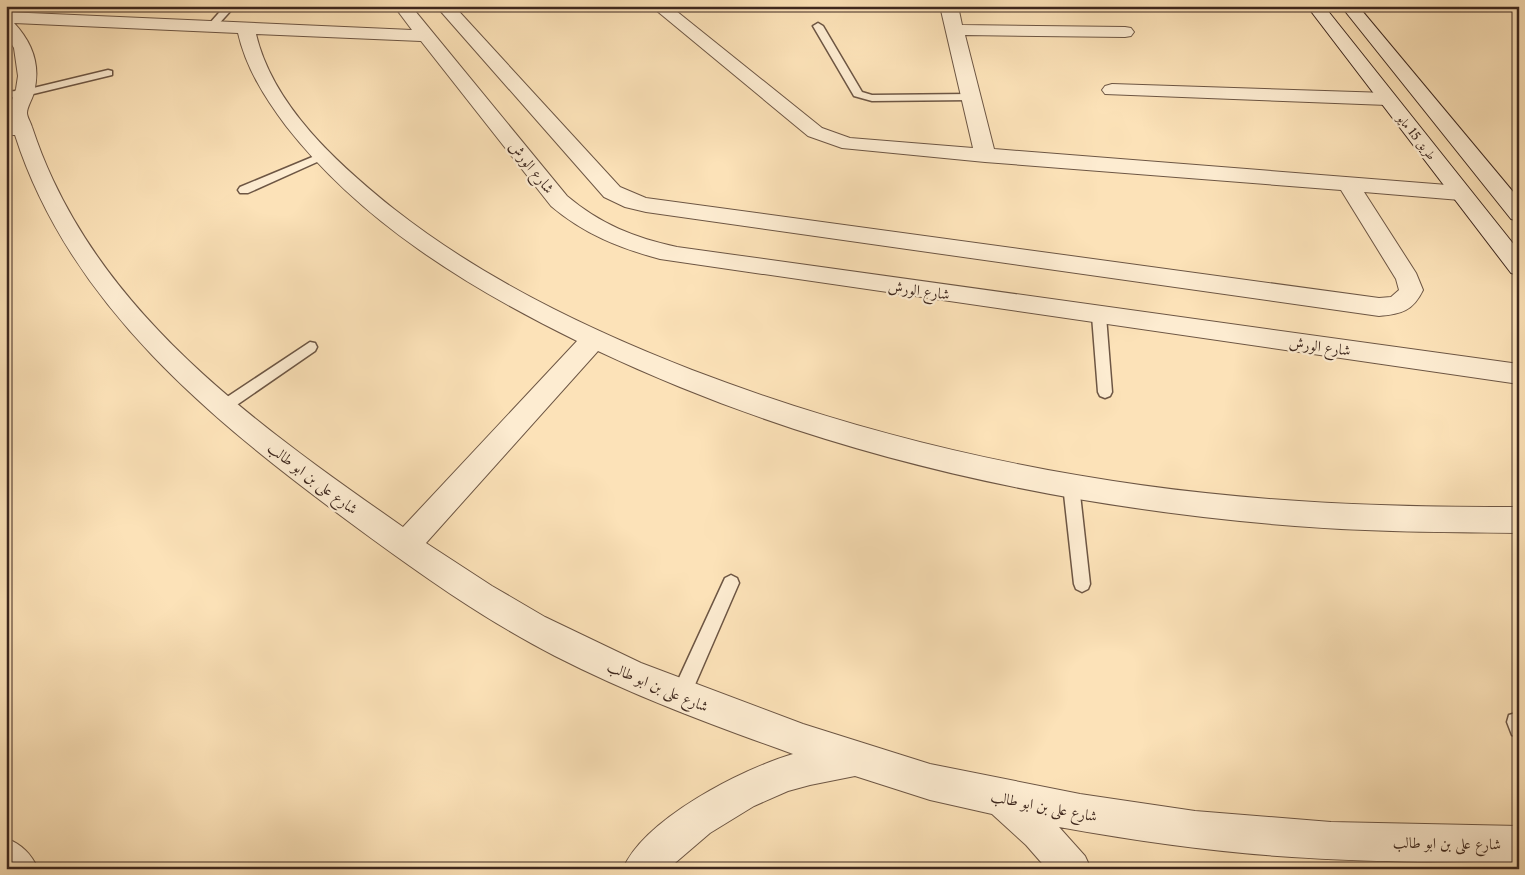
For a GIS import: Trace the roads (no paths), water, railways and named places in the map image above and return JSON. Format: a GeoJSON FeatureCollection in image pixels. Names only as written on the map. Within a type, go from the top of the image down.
{"type":"FeatureCollection","features":[{"type":"Feature","properties":{"kind":"street","name":"شارع الورش"},"geometry":{"type":"LineString","coordinates":[[402,6],[558,201],[572,213],[607,235],[629,244],[677,255],[1510,373]]}},
{"type":"Feature","properties":{"kind":"street"},"geometry":{"type":"LineString","coordinates":[[444,6],[612,192],[621,198],[646,205],[1379,307],[1396,306],[1407,300],[1411,290],[1408,279],[1347,183]]}},
{"type":"Feature","properties":{"kind":"street"},"geometry":{"type":"LineString","coordinates":[[659,6],[815,132],[849,144],[868,147],[1460,192]]}},
{"type":"Feature","properties":{"kind":"street"},"geometry":{"type":"LineString","coordinates":[[949,6],[985,156]]}},
{"type":"Feature","properties":{"kind":"street","name":"طريق 15 مايو"},"geometry":{"type":"LineString","coordinates":[[1315,6],[1519,267]]}},
{"type":"Feature","properties":{"kind":"street","name":"طريق 15 مايو"},"geometry":{"type":"LineString","coordinates":[[1349,6],[1519,214]]}},
{"type":"Feature","properties":{"kind":"street"},"geometry":{"type":"LineString","coordinates":[[6,17],[427,36]]}},
{"type":"Feature","properties":{"kind":"street"},"geometry":{"type":"LineString","coordinates":[[6,24],[18,38],[27,60],[28,76],[14,109]]}},
{"type":"Feature","properties":{"kind":"street"},"geometry":{"type":"LineString","coordinates":[[246,28],[253,57],[267,84],[286,112],[322,156],[370,202],[455,264],[506,295],[594,340],[700,385],[779,413],[864,439],[954,462],[1146,498],[1235,509],[1336,517],[1444,521],[1519,520]]}},
{"type":"Feature","properties":{"kind":"street"},"geometry":{"type":"LineString","coordinates":[[955,30],[1125,32]]}},
{"type":"Feature","properties":{"kind":"street"},"geometry":{"type":"LineString","coordinates":[[1112,90],[1387,99]]}},
{"type":"Feature","properties":{"kind":"street","name":"شارع على بن ابو طالب"},"geometry":{"type":"LineString","coordinates":[[14,109],[47,192],[70,234],[96,271],[139,324],[182,371],[296,468],[405,545],[504,611],[588,655],[680,697],[855,760],[932,783],[1000,798],[1108,818],[1218,832],[1329,841],[1519,845]]}},
{"type":"Feature","properties":{"kind":"street"},"geometry":{"type":"LineString","coordinates":[[405,545],[594,340]]}},
{"type":"Feature","properties":{"kind":"street"},"geometry":{"type":"LineString","coordinates":[[642,869],[683,831],[723,802],[766,781],[810,767],[855,760]]}},
{"type":"Feature","properties":{"kind":"street"},"geometry":{"type":"LineString","coordinates":[[1000,798],[1038,832],[1072,869]]}},
{"type":"Feature","properties":{"kind":"street"},"geometry":{"type":"LineString","coordinates":[[6,857],[19,869]]}},
{"type":"Feature","properties":{"kind":"lane"},"geometry":{"type":"LineString","coordinates":[[212,26],[230,6]]}},
{"type":"Feature","properties":{"kind":"lane"},"geometry":{"type":"LineString","coordinates":[[818,26],[858,94],[872,98],[971,96]]}},
{"type":"Feature","properties":{"kind":"lane"},"geometry":{"type":"LineString","coordinates":[[14,109],[108,73]]}},
{"type":"Feature","properties":{"kind":"lane"},"geometry":{"type":"LineString","coordinates":[[244,190],[322,156]]}},
{"type":"Feature","properties":{"kind":"lane"},"geometry":{"type":"LineString","coordinates":[[1099,316],[1105,392]]}},
{"type":"Feature","properties":{"kind":"lane"},"geometry":{"type":"LineString","coordinates":[[223,407],[310,348]]}},
{"type":"Feature","properties":{"kind":"lane"},"geometry":{"type":"LineString","coordinates":[[1071,485],[1082,584]]}},
{"type":"Feature","properties":{"kind":"lane"},"geometry":{"type":"LineString","coordinates":[[680,697],[732,583]]}}]}
